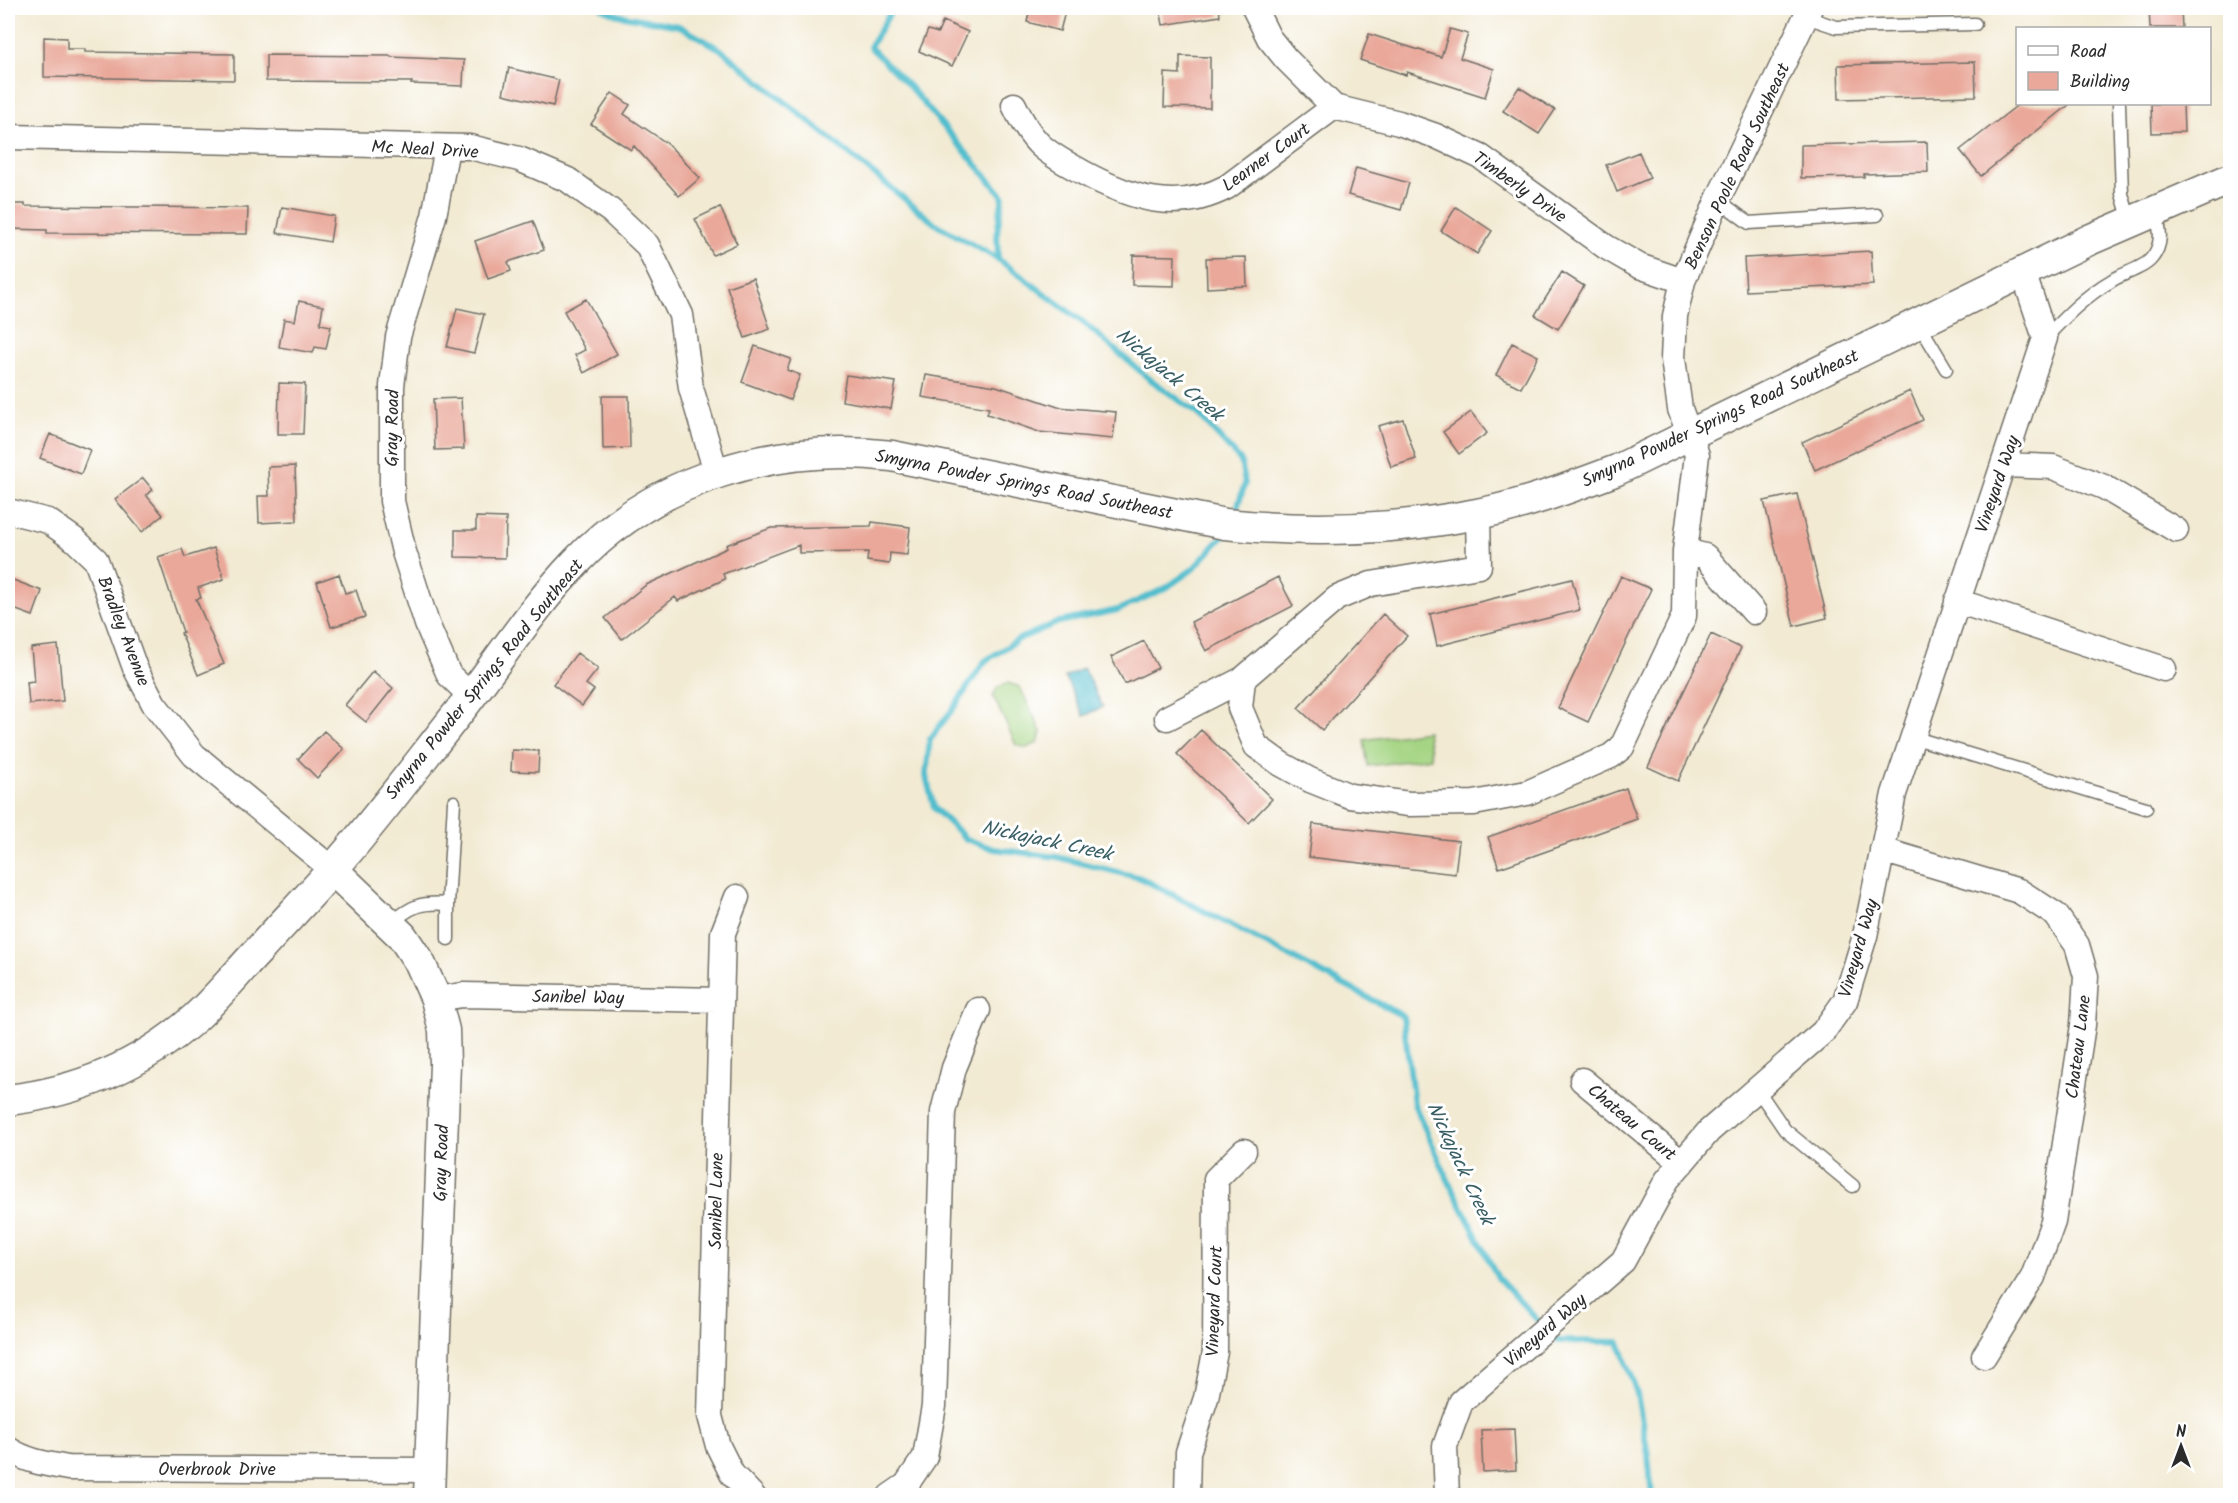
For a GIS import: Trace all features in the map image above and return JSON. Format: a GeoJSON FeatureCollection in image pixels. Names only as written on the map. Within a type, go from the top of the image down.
{"type":"FeatureCollection","features":[{"type":"Feature","properties":{"kind":"street"},"geometry":{"type":"LineString","coordinates":[[1254,8],[1269,38],[1286,59],[1334,107]]}},
{"type":"Feature","properties":{"kind":"street","name":"Benson Poole Road Southeast"},"geometry":{"type":"LineString","coordinates":[[1243,679],[1240,708],[1256,746],[1281,764],[1310,780],[1350,796],[1409,804],[1474,802],[1527,794],[1611,756],[1622,747],[1684,616],[1685,551],[1697,455],[1680,409],[1672,359],[1675,316],[1683,281],[1718,200],[1808,12]]}},
{"type":"Feature","properties":{"kind":"street","name":"Learner Court"},"geometry":{"type":"LineString","coordinates":[[1014,105],[1030,133],[1041,146],[1062,162],[1136,196],[1157,201],[1181,202],[1212,195],[1227,187],[1334,107]]}},
{"type":"Feature","properties":{"kind":"street","name":"Timberly Drive"},"geometry":{"type":"LineString","coordinates":[[1334,107],[1399,123],[1436,136],[1481,157],[1606,247],[1639,266],[1683,281]]}},
{"type":"Feature","properties":{"kind":"street","name":"Mc Neal Drive"},"geometry":{"type":"LineString","coordinates":[[8,138],[470,147],[519,159],[568,180],[612,211],[646,245],[681,315],[691,388],[716,472]]}},
{"type":"Feature","properties":{"kind":"street","name":"Gray Road"},"geometry":{"type":"LineString","coordinates":[[447,147],[434,216],[398,337],[392,386],[392,501],[404,552],[428,624],[449,675],[471,696]]}},
{"type":"Feature","properties":{"kind":"street","name":"Smyrna Powder Springs Road Southeast"},"geometry":{"type":"LineString","coordinates":[[8,1100],[58,1092],[98,1079],[156,1048],[195,1018],[333,870],[550,592],[577,561],[632,515],[716,472],[761,460],[796,455],[859,452],[892,456],[1225,524],[1271,529],[1341,530],[1412,524],[1478,514],[1577,485],[1617,470],[2023,272],[2230,179]]}},
{"type":"Feature","properties":{"kind":"street"},"geometry":{"type":"LineString","coordinates":[[2023,272],[2045,338]]}},
{"type":"Feature","properties":{"kind":"street","name":"Vineyard Way"},"geometry":{"type":"LineString","coordinates":[[1447,1496],[1445,1446],[1461,1402],[1623,1261],[1667,1180],[1709,1131],[1822,1032],[1845,1001],[1865,936],[1894,794],[2045,338]]}},
{"type":"Feature","properties":{"kind":"street"},"geometry":{"type":"LineString","coordinates":[[2004,465],[2053,466],[2104,487],[2176,530]]}},
{"type":"Feature","properties":{"kind":"street","name":"Bradley Avenue"},"geometry":{"type":"LineString","coordinates":[[8,511],[48,521],[75,540],[96,560],[135,668],[154,704],[194,755],[333,870]]}},
{"type":"Feature","properties":{"kind":"street"},"geometry":{"type":"LineString","coordinates":[[1167,718],[1243,679],[1337,598],[1371,584],[1479,566],[1478,514]]}},
{"type":"Feature","properties":{"kind":"street"},"geometry":{"type":"LineString","coordinates":[[1685,551],[1705,556],[1754,612]]}},
{"type":"Feature","properties":{"kind":"street"},"geometry":{"type":"LineString","coordinates":[[1957,600],[2164,669]]}},
{"type":"Feature","properties":{"kind":"street","name":"Chateau Lane"},"geometry":{"type":"LineString","coordinates":[[1882,850],[2019,891],[2056,915],[2077,945],[2086,976],[2083,1025],[2053,1222],[2033,1277],[1984,1356]]}},
{"type":"Feature","properties":{"kind":"street","name":"Gray Road"},"geometry":{"type":"LineString","coordinates":[[333,870],[402,936],[420,963],[436,999],[444,1030],[445,1064],[430,1483]]}},
{"type":"Feature","properties":{"kind":"street","name":"Sanibel Lane"},"geometry":{"type":"LineString","coordinates":[[736,897],[723,933],[710,1416],[718,1446],[732,1474],[753,1496]]}},
{"type":"Feature","properties":{"kind":"street","name":"Sanibel Way"},"geometry":{"type":"LineString","coordinates":[[436,999],[463,995],[721,1000]]}},
{"type":"Feature","properties":{"kind":"street"},"geometry":{"type":"LineString","coordinates":[[890,1496],[906,1485],[925,1457],[933,1416],[943,1112],[954,1068],[978,1010]]}},
{"type":"Feature","properties":{"kind":"street","name":"Chateau Court"},"geometry":{"type":"LineString","coordinates":[[1582,1080],[1682,1163]]}},
{"type":"Feature","properties":{"kind":"street","name":"Vineyard Court"},"geometry":{"type":"LineString","coordinates":[[1186,1496],[1188,1452],[1206,1398],[1215,1352],[1216,1179],[1244,1151]]}},
{"type":"Feature","properties":{"kind":"street","name":"Overbrook Drive"},"geometry":{"type":"LineString","coordinates":[[8,1449],[18,1456],[39,1463],[68,1468],[430,1483]]}},
{"type":"Feature","properties":{"kind":"lane"},"geometry":{"type":"LineString","coordinates":[[1808,12],[1836,27],[1975,24]]}},
{"type":"Feature","properties":{"kind":"lane"},"geometry":{"type":"LineString","coordinates":[[2045,338],[2084,300],[2111,280],[2151,260],[2161,241],[2161,230],[2143,217],[2121,194],[2119,105]]}},
{"type":"Feature","properties":{"kind":"lane"},"geometry":{"type":"LineString","coordinates":[[1718,200],[1749,223],[1877,215]]}},
{"type":"Feature","properties":{"kind":"lane"},"geometry":{"type":"LineString","coordinates":[[1919,324],[1946,369]]}},
{"type":"Feature","properties":{"kind":"lane"},"geometry":{"type":"LineString","coordinates":[[1912,737],[2146,808]]}},
{"type":"Feature","properties":{"kind":"lane"},"geometry":{"type":"LineString","coordinates":[[448,939],[454,802]]}},
{"type":"Feature","properties":{"kind":"lane"},"geometry":{"type":"LineString","coordinates":[[390,924],[415,906],[429,903],[448,904]]}},
{"type":"Feature","properties":{"kind":"lane"},"geometry":{"type":"LineString","coordinates":[[1757,1089],[1785,1130],[1853,1186]]}},
{"type":"Feature","properties":{"kind":"green space"},"geometry":{"type":"Polygon","coordinates":[[[1008,683],[1020,687],[1041,732],[1038,743],[1026,748],[1016,745],[993,696],[998,687],[1008,683]]]}},
{"type":"Feature","properties":{"kind":"green space"},"geometry":{"type":"Polygon","coordinates":[[[1427,731],[1431,758],[1368,766],[1364,740],[1427,731]]]}},
{"type":"Feature","properties":{"kind":"water"},"geometry":{"type":"Polygon","coordinates":[[[1083,668],[1103,707],[1084,716],[1065,677],[1083,668]]]}},
{"type":"Feature","properties":{"kind":"building"},"geometry":{"type":"Polygon","coordinates":[[[1030,8],[1066,8],[1060,31],[1027,22],[1030,8]]]}},
{"type":"Feature","properties":{"kind":"building"},"geometry":{"type":"Polygon","coordinates":[[[1160,8],[1219,8],[1220,16],[1163,25],[1160,8]]]}},
{"type":"Feature","properties":{"kind":"building"},"geometry":{"type":"Polygon","coordinates":[[[2149,8],[2181,8],[2182,27],[2150,27],[2149,8]]]}},
{"type":"Feature","properties":{"kind":"building"},"geometry":{"type":"Polygon","coordinates":[[[943,21],[968,32],[952,66],[919,51],[928,30],[938,33],[943,21]]]}},
{"type":"Feature","properties":{"kind":"building"},"geometry":{"type":"Polygon","coordinates":[[[1450,29],[1468,34],[1460,58],[1494,69],[1485,97],[1407,72],[1406,75],[1360,60],[1369,34],[1441,57],[1450,29]]]}},
{"type":"Feature","properties":{"kind":"building"},"geometry":{"type":"Polygon","coordinates":[[[44,37],[67,38],[67,49],[85,49],[85,52],[234,54],[234,80],[44,77],[44,37]]]}},
{"type":"Feature","properties":{"kind":"building"},"geometry":{"type":"Polygon","coordinates":[[[266,55],[391,56],[464,60],[463,86],[411,84],[412,82],[266,81],[266,55]]]}},
{"type":"Feature","properties":{"kind":"building"},"geometry":{"type":"Polygon","coordinates":[[[1180,56],[1210,57],[1210,108],[1164,107],[1165,73],[1180,74],[1180,56]]]}},
{"type":"Feature","properties":{"kind":"building"},"geometry":{"type":"Polygon","coordinates":[[[1975,62],[1976,96],[1839,99],[1838,65],[1975,62]]]}},
{"type":"Feature","properties":{"kind":"building"},"geometry":{"type":"Polygon","coordinates":[[[509,68],[559,80],[553,106],[503,94],[509,68]]]}},
{"type":"Feature","properties":{"kind":"building"},"geometry":{"type":"Polygon","coordinates":[[[1519,87],[1555,110],[1539,134],[1503,111],[1519,87]]]}},
{"type":"Feature","properties":{"kind":"building"},"geometry":{"type":"Polygon","coordinates":[[[612,93],[630,105],[624,114],[668,144],[700,178],[679,196],[634,146],[631,150],[591,124],[612,93]]]}},
{"type":"Feature","properties":{"kind":"building"},"geometry":{"type":"Polygon","coordinates":[[[2018,105],[2069,105],[1981,176],[1960,150],[2018,105]]]}},
{"type":"Feature","properties":{"kind":"building"},"geometry":{"type":"Polygon","coordinates":[[[2151,105],[2183,105],[2184,132],[2152,133],[2151,105]]]}},
{"type":"Feature","properties":{"kind":"building"},"geometry":{"type":"Polygon","coordinates":[[[1927,142],[1928,172],[1864,174],[1864,177],[1801,178],[1801,145],[1927,142]]]}},
{"type":"Feature","properties":{"kind":"building"},"geometry":{"type":"Polygon","coordinates":[[[1639,152],[1650,178],[1617,192],[1606,165],[1639,152]]]}},
{"type":"Feature","properties":{"kind":"building"},"geometry":{"type":"Polygon","coordinates":[[[1356,168],[1409,183],[1401,210],[1348,195],[1356,168]]]}},
{"type":"Feature","properties":{"kind":"building"},"geometry":{"type":"Polygon","coordinates":[[[8,204],[248,208],[247,234],[47,233],[47,230],[8,229],[8,204]]]}},
{"type":"Feature","properties":{"kind":"building"},"geometry":{"type":"Polygon","coordinates":[[[282,207],[334,216],[330,242],[277,233],[282,207]]]}},
{"type":"Feature","properties":{"kind":"building"},"geometry":{"type":"Polygon","coordinates":[[[720,207],[737,244],[713,255],[695,219],[720,207]]]}},
{"type":"Feature","properties":{"kind":"building"},"geometry":{"type":"Polygon","coordinates":[[[1456,207],[1492,231],[1477,254],[1441,231],[1456,207]]]}},
{"type":"Feature","properties":{"kind":"building"},"geometry":{"type":"Polygon","coordinates":[[[533,221],[544,250],[508,262],[511,271],[488,279],[475,241],[533,221]]]}},
{"type":"Feature","properties":{"kind":"building"},"geometry":{"type":"Polygon","coordinates":[[[1871,251],[1873,285],[1746,291],[1744,258],[1871,251]]]}},
{"type":"Feature","properties":{"kind":"building"},"geometry":{"type":"Polygon","coordinates":[[[1133,255],[1175,256],[1174,286],[1132,285],[1133,255]]]}},
{"type":"Feature","properties":{"kind":"building"},"geometry":{"type":"Polygon","coordinates":[[[1246,257],[1247,286],[1207,288],[1206,258],[1246,257]]]}},
{"type":"Feature","properties":{"kind":"building"},"geometry":{"type":"Polygon","coordinates":[[[1562,272],[1584,286],[1558,329],[1535,315],[1562,272]]]}},
{"type":"Feature","properties":{"kind":"building"},"geometry":{"type":"Polygon","coordinates":[[[753,278],[770,329],[745,338],[727,287],[753,278]]]}},
{"type":"Feature","properties":{"kind":"building"},"geometry":{"type":"Polygon","coordinates":[[[586,299],[617,354],[584,373],[575,355],[585,350],[564,311],[586,299]]]}},
{"type":"Feature","properties":{"kind":"building"},"geometry":{"type":"Polygon","coordinates":[[[299,301],[323,306],[320,324],[331,326],[326,349],[315,347],[313,353],[279,347],[284,319],[295,321],[299,301]]]}},
{"type":"Feature","properties":{"kind":"building"},"geometry":{"type":"Polygon","coordinates":[[[457,308],[484,314],[474,353],[447,347],[457,308]]]}},
{"type":"Feature","properties":{"kind":"building"},"geometry":{"type":"Polygon","coordinates":[[[1512,343],[1538,356],[1521,388],[1496,375],[1512,343]]]}},
{"type":"Feature","properties":{"kind":"building"},"geometry":{"type":"Polygon","coordinates":[[[755,346],[791,359],[787,370],[800,375],[790,400],[742,382],[755,346]]]}},
{"type":"Feature","properties":{"kind":"building"},"geometry":{"type":"Polygon","coordinates":[[[846,375],[896,382],[891,409],[842,401],[846,375]]]}},
{"type":"Feature","properties":{"kind":"building"},"geometry":{"type":"Polygon","coordinates":[[[926,375],[996,386],[1058,407],[1116,412],[1113,439],[1039,432],[987,414],[989,408],[922,397],[926,375]]]}},
{"type":"Feature","properties":{"kind":"building"},"geometry":{"type":"Polygon","coordinates":[[[279,383],[305,384],[303,434],[278,434],[279,383]]]}},
{"type":"Feature","properties":{"kind":"building"},"geometry":{"type":"Polygon","coordinates":[[[1910,391],[1923,420],[1815,470],[1802,442],[1910,391]]]}},
{"type":"Feature","properties":{"kind":"building"},"geometry":{"type":"Polygon","coordinates":[[[602,396],[629,396],[630,448],[603,449],[602,396]]]}},
{"type":"Feature","properties":{"kind":"building"},"geometry":{"type":"Polygon","coordinates":[[[461,398],[464,449],[435,450],[433,399],[461,398]]]}},
{"type":"Feature","properties":{"kind":"building"},"geometry":{"type":"Polygon","coordinates":[[[1471,412],[1487,433],[1459,454],[1443,432],[1471,412]]]}},
{"type":"Feature","properties":{"kind":"building"},"geometry":{"type":"Polygon","coordinates":[[[1403,419],[1416,459],[1391,467],[1378,426],[1403,419]]]}},
{"type":"Feature","properties":{"kind":"building"},"geometry":{"type":"Polygon","coordinates":[[[50,434],[90,450],[81,474],[40,458],[50,434]]]}},
{"type":"Feature","properties":{"kind":"building"},"geometry":{"type":"Polygon","coordinates":[[[295,466],[297,521],[259,523],[258,496],[269,496],[268,467],[295,466]]]}},
{"type":"Feature","properties":{"kind":"building"},"geometry":{"type":"Polygon","coordinates":[[[143,478],[153,490],[146,495],[163,515],[142,532],[115,499],[143,478]]]}},
{"type":"Feature","properties":{"kind":"building"},"geometry":{"type":"Polygon","coordinates":[[[1797,494],[1827,618],[1794,626],[1764,501],[1797,494]]]}},
{"type":"Feature","properties":{"kind":"building"},"geometry":{"type":"Polygon","coordinates":[[[476,517],[506,518],[505,558],[455,557],[455,530],[476,530],[476,517]]]}},
{"type":"Feature","properties":{"kind":"building"},"geometry":{"type":"Polygon","coordinates":[[[872,522],[910,527],[907,555],[890,553],[889,564],[867,561],[868,552],[799,553],[799,545],[723,574],[725,579],[678,601],[675,597],[622,639],[605,618],[646,585],[727,548],[726,545],[771,528],[871,526],[872,522]]]}},
{"type":"Feature","properties":{"kind":"building"},"geometry":{"type":"Polygon","coordinates":[[[214,548],[224,579],[198,588],[201,598],[196,599],[224,664],[198,675],[181,633],[183,632],[158,557],[182,549],[185,557],[214,548]]]}},
{"type":"Feature","properties":{"kind":"building"},"geometry":{"type":"Polygon","coordinates":[[[339,574],[345,593],[356,590],[365,617],[331,627],[317,582],[339,574]]]}},
{"type":"Feature","properties":{"kind":"building"},"geometry":{"type":"Polygon","coordinates":[[[1621,576],[1651,589],[1588,722],[1558,708],[1621,576]]]}},
{"type":"Feature","properties":{"kind":"building"},"geometry":{"type":"Polygon","coordinates":[[[1278,577],[1293,606],[1206,651],[1191,622],[1278,577]]]}},
{"type":"Feature","properties":{"kind":"building"},"geometry":{"type":"Polygon","coordinates":[[[8,578],[42,591],[33,616],[8,607],[8,578]]]}},
{"type":"Feature","properties":{"kind":"building"},"geometry":{"type":"Polygon","coordinates":[[[1572,579],[1580,610],[1437,646],[1430,614],[1572,579]]]}},
{"type":"Feature","properties":{"kind":"building"},"geometry":{"type":"Polygon","coordinates":[[[1383,614],[1407,636],[1322,730],[1298,708],[1383,614]]]}},
{"type":"Feature","properties":{"kind":"building"},"geometry":{"type":"Polygon","coordinates":[[[1711,634],[1741,648],[1678,781],[1648,767],[1711,634]]]}},
{"type":"Feature","properties":{"kind":"building"},"geometry":{"type":"Polygon","coordinates":[[[1144,641],[1158,668],[1125,684],[1111,657],[1144,641]]]}},
{"type":"Feature","properties":{"kind":"building"},"geometry":{"type":"Polygon","coordinates":[[[58,645],[63,701],[29,704],[27,682],[34,681],[31,648],[58,645]]]}},
{"type":"Feature","properties":{"kind":"building"},"geometry":{"type":"Polygon","coordinates":[[[577,653],[598,669],[586,684],[594,690],[582,706],[553,684],[577,653]]]}},
{"type":"Feature","properties":{"kind":"building"},"geometry":{"type":"Polygon","coordinates":[[[373,671],[393,688],[366,722],[345,705],[373,671]]]}},
{"type":"Feature","properties":{"kind":"building"},"geometry":{"type":"Polygon","coordinates":[[[1201,730],[1272,799],[1249,823],[1177,754],[1201,730]]]}},
{"type":"Feature","properties":{"kind":"building"},"geometry":{"type":"Polygon","coordinates":[[[324,731],[344,749],[317,778],[298,759],[324,731]]]}},
{"type":"Feature","properties":{"kind":"building"},"geometry":{"type":"Polygon","coordinates":[[[512,750],[539,751],[538,772],[511,771],[512,750]]]}},
{"type":"Feature","properties":{"kind":"building"},"geometry":{"type":"Polygon","coordinates":[[[1626,788],[1637,819],[1499,868],[1488,837],[1626,788]]]}},
{"type":"Feature","properties":{"kind":"building"},"geometry":{"type":"Polygon","coordinates":[[[1313,824],[1459,841],[1455,874],[1309,857],[1313,824]]]}},
{"type":"Feature","properties":{"kind":"building"},"geometry":{"type":"Polygon","coordinates":[[[1514,1429],[1516,1470],[1483,1472],[1481,1430],[1514,1429]]]}},
{"type":"Feature","properties":{"kind":"waterway"},"geometry":{"type":"LineString","coordinates":[[602,8],[618,15],[679,26],[720,49],[934,223],[998,259],[1084,323],[1147,377],[1197,413],[1241,461],[1245,484],[1234,517]]}},
{"type":"Feature","properties":{"kind":"waterway","name":"Nickajack Creek"},"geometry":{"type":"LineString","coordinates":[[893,8],[870,47],[909,86],[1003,196],[997,232],[998,259]]}},
{"type":"Feature","properties":{"kind":"waterway","name":"Nickajack Creek"},"geometry":{"type":"LineString","coordinates":[[1225,534],[1193,569],[1166,588],[1118,610],[1059,622],[1021,638],[985,661],[930,739],[926,776],[934,808],[966,839],[994,849],[1057,857],[1141,878],[1403,1016],[1414,1104],[1449,1182],[1498,1278],[1542,1325]]}},
{"type":"Feature","properties":{"kind":"waterway","name":"Nickajack Creek"},"geometry":{"type":"LineString","coordinates":[[1549,1332],[1558,1341],[1619,1342],[1637,1394],[1648,1455],[1652,1496]]}}]}
